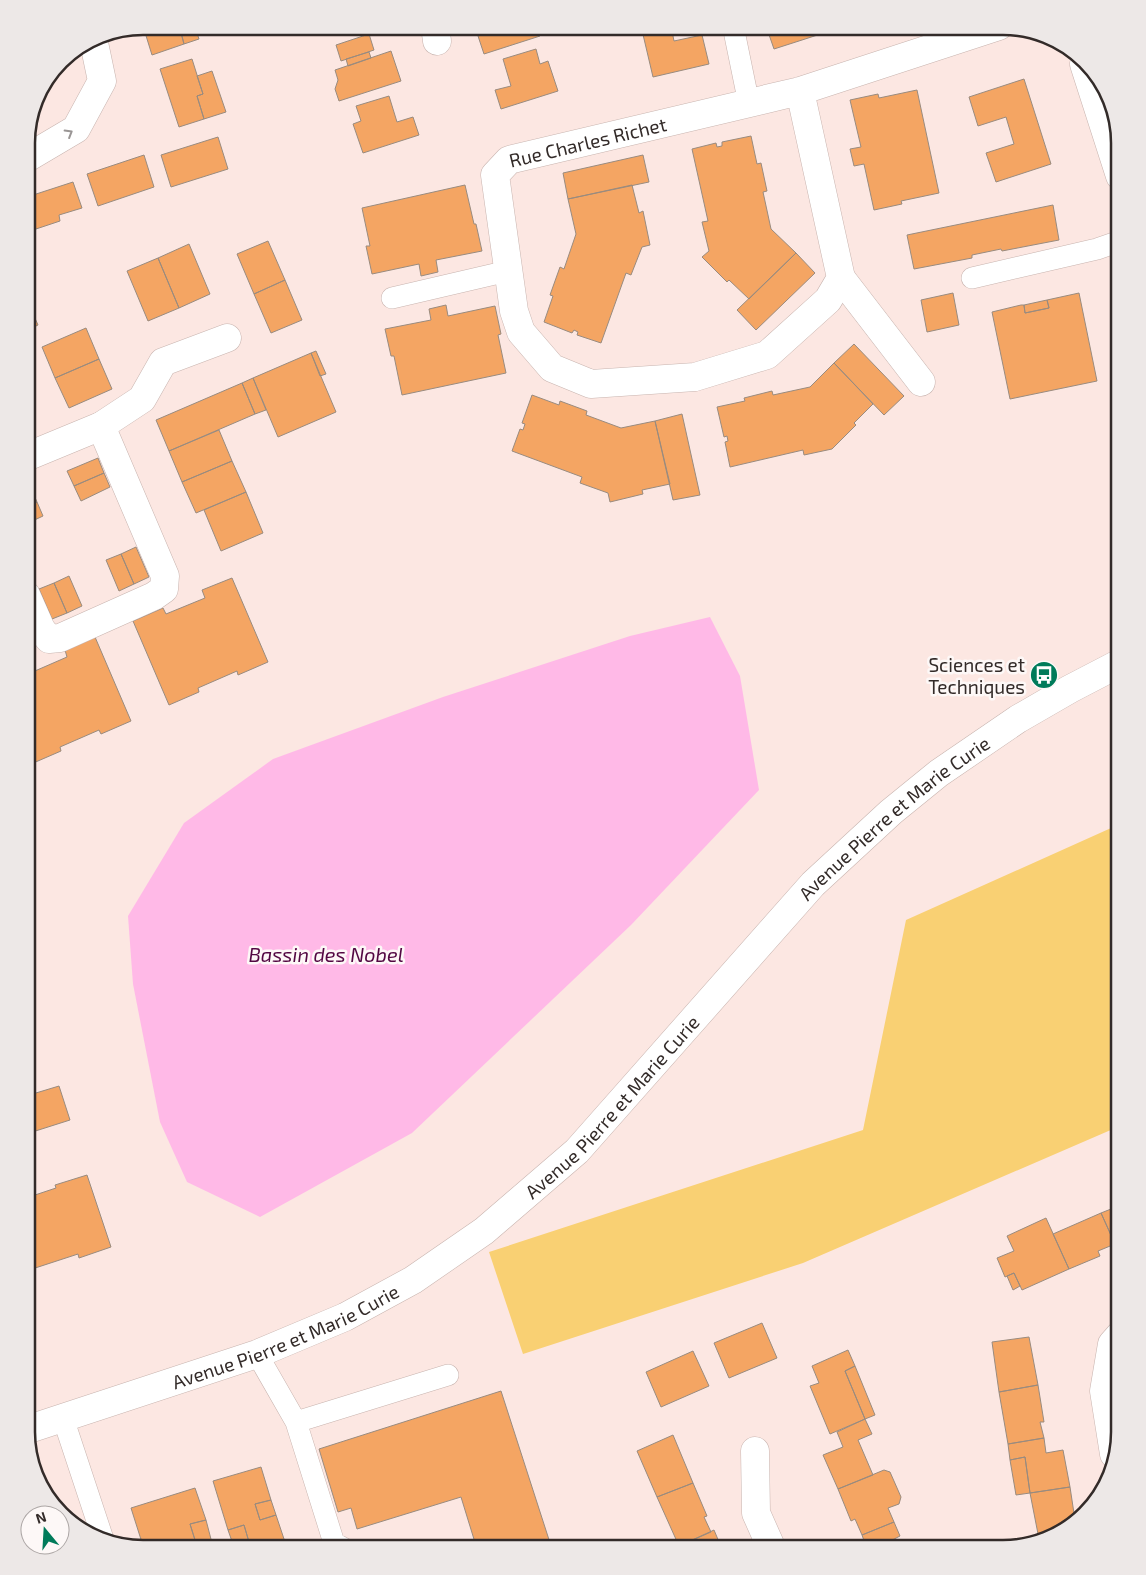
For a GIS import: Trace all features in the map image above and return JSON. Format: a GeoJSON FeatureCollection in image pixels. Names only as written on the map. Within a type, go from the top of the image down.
{"type":"FeatureCollection","features":[{"type":"Feature","properties":{"kind":"street","name":"Rue Charles Richet"},"geometry":{"type":"LineString","coordinates":[[841,278],[828,300],[767,355],[695,377],[592,384],[552,368],[522,332],[514,311],[495,175],[510,160],[800,91],[971,35]]}},
{"type":"Feature","properties":{"kind":"street"},"geometry":{"type":"LineString","coordinates":[[35,153],[76,129],[102,81],[95,46]]}},
{"type":"Feature","properties":{"kind":"street"},"geometry":{"type":"LineString","coordinates":[[1088,76],[1111,148]]}},
{"type":"Feature","properties":{"kind":"street"},"geometry":{"type":"LineString","coordinates":[[800,91],[841,278],[921,382]]}},
{"type":"Feature","properties":{"kind":"street"},"geometry":{"type":"LineString","coordinates":[[35,453],[101,426],[142,399],[163,362],[227,338]]}},
{"type":"Feature","properties":{"kind":"street"},"geometry":{"type":"LineString","coordinates":[[35,615],[41,629],[49,639],[60,638],[154,596],[164,589],[165,576],[101,426]]}},
{"type":"Feature","properties":{"kind":"street","name":"Avenue Pierre et Marie Curie"},"geometry":{"type":"LineString","coordinates":[[35,1427],[257,1354],[345,1317],[413,1280],[484,1231],[577,1151],[813,884],[878,823],[940,773],[1018,719],[1111,668]]}},
{"type":"Feature","properties":{"kind":"street"},"geometry":{"type":"LineString","coordinates":[[1111,1350],[1104,1390],[1111,1434]]}},
{"type":"Feature","properties":{"kind":"street"},"geometry":{"type":"LineString","coordinates":[[755,1451],[756,1513],[768,1540]]}},
{"type":"Feature","properties":{"kind":"lane"},"geometry":{"type":"LineString","coordinates":[[735,35],[749,104]]}},
{"type":"Feature","properties":{"kind":"lane"},"geometry":{"type":"LineString","coordinates":[[972,278],[1111,244]]}},
{"type":"Feature","properties":{"kind":"lane"},"geometry":{"type":"LineString","coordinates":[[392,298],[508,271]]}},
{"type":"Feature","properties":{"kind":"lane"},"geometry":{"type":"LineString","coordinates":[[257,1354],[296,1422],[333,1540]]}},
{"type":"Feature","properties":{"kind":"lane"},"geometry":{"type":"LineString","coordinates":[[296,1422],[448,1375]]}},
{"type":"Feature","properties":{"kind":"lane"},"geometry":{"type":"LineString","coordinates":[[63,1418],[100,1531]]}},
{"type":"Feature","properties":{"kind":"shaded area"},"geometry":{"type":"Polygon","coordinates":[[[1111,828],[1111,1130],[803,1263],[523,1354],[489,1252],[863,1130],[906,920],[1111,828]]]}},
{"type":"Feature","properties":{"kind":"water","name":"Bassin des Nobel"},"geometry":{"type":"Polygon","coordinates":[[[710,617],[740,676],[759,790],[631,925],[412,1133],[260,1217],[187,1182],[160,1122],[133,984],[128,916],[184,823],[273,759],[443,697],[630,636],[710,617]]]}},
{"type":"Feature","properties":{"kind":"building"},"geometry":{"type":"Polygon","coordinates":[[[146,35],[182,35],[184,44],[152,55],[146,35]]]}},
{"type":"Feature","properties":{"kind":"building"},"geometry":{"type":"Polygon","coordinates":[[[182,35],[198,35],[199,39],[184,44],[182,35]]]}},
{"type":"Feature","properties":{"kind":"building"},"geometry":{"type":"Polygon","coordinates":[[[369,35],[374,50],[341,61],[336,45],[369,35]]]}},
{"type":"Feature","properties":{"kind":"building"},"geometry":{"type":"Polygon","coordinates":[[[540,35],[540,36],[484,54],[478,36],[540,35]]]}},
{"type":"Feature","properties":{"kind":"building"},"geometry":{"type":"Polygon","coordinates":[[[643,35],[673,35],[674,41],[702,35],[709,64],[653,77],[643,35]]]}},
{"type":"Feature","properties":{"kind":"building"},"geometry":{"type":"Polygon","coordinates":[[[769,35],[818,35],[774,49],[769,35]]]}},
{"type":"Feature","properties":{"kind":"building"},"geometry":{"type":"Polygon","coordinates":[[[536,49],[540,64],[548,61],[558,91],[501,109],[495,90],[511,86],[503,59],[536,49]]]}},
{"type":"Feature","properties":{"kind":"building"},"geometry":{"type":"Polygon","coordinates":[[[391,51],[401,81],[339,101],[335,89],[338,80],[335,70],[391,51]]]}},
{"type":"Feature","properties":{"kind":"building"},"geometry":{"type":"Polygon","coordinates":[[[369,52],[371,58],[348,66],[346,59],[369,52]]]}},
{"type":"Feature","properties":{"kind":"building"},"geometry":{"type":"Polygon","coordinates":[[[192,59],[203,94],[197,96],[204,119],[179,127],[160,69],[192,59]]]}},
{"type":"Feature","properties":{"kind":"building"},"geometry":{"type":"Polygon","coordinates":[[[212,71],[226,112],[204,119],[197,96],[203,94],[197,76],[212,71]]]}},
{"type":"Feature","properties":{"kind":"building"},"geometry":{"type":"Polygon","coordinates":[[[1024,79],[1051,164],[996,182],[986,153],[1014,144],[1006,117],[978,126],[969,97],[1024,79]]]}},
{"type":"Feature","properties":{"kind":"building"},"geometry":{"type":"Polygon","coordinates":[[[917,90],[939,193],[901,201],[902,204],[874,210],[864,164],[854,166],[850,149],[861,147],[850,100],[878,94],[879,98],[917,90]]]}},
{"type":"Feature","properties":{"kind":"building"},"geometry":{"type":"Polygon","coordinates":[[[389,96],[397,122],[413,117],[419,135],[363,153],[353,124],[361,121],[356,106],[389,96]]]}},
{"type":"Feature","properties":{"kind":"building"},"geometry":{"type":"Polygon","coordinates":[[[751,136],[757,164],[761,163],[767,191],[763,192],[771,229],[796,253],[749,299],[729,280],[727,282],[702,257],[709,251],[702,222],[708,221],[692,149],[716,143],[717,147],[722,146],[722,142],[751,136]]]}},
{"type":"Feature","properties":{"kind":"building"},"geometry":{"type":"Polygon","coordinates":[[[218,137],[228,169],[171,187],[161,155],[218,137]]]}},
{"type":"Feature","properties":{"kind":"building"},"geometry":{"type":"Polygon","coordinates":[[[144,155],[154,187],[98,206],[87,174],[144,155]]]}},
{"type":"Feature","properties":{"kind":"building"},"geometry":{"type":"Polygon","coordinates":[[[643,155],[649,182],[568,199],[563,173],[643,155]]]}},
{"type":"Feature","properties":{"kind":"building"},"geometry":{"type":"Polygon","coordinates":[[[73,182],[82,208],[59,215],[60,221],[35,229],[35,194],[73,182]]]}},
{"type":"Feature","properties":{"kind":"building"},"geometry":{"type":"Polygon","coordinates":[[[465,185],[482,251],[436,260],[438,272],[421,276],[419,264],[372,274],[366,246],[370,246],[362,208],[465,185]]]}},
{"type":"Feature","properties":{"kind":"building"},"geometry":{"type":"Polygon","coordinates":[[[632,185],[639,213],[643,211],[650,245],[642,247],[631,275],[626,273],[601,343],[577,335],[578,332],[574,330],[572,333],[544,322],[553,296],[550,295],[560,267],[564,269],[576,234],[568,199],[632,185]]]}},
{"type":"Feature","properties":{"kind":"building"},"geometry":{"type":"Polygon","coordinates":[[[1053,205],[1059,240],[1002,251],[1001,249],[972,255],[972,258],[914,269],[907,235],[1053,205]]]}},
{"type":"Feature","properties":{"kind":"building"},"geometry":{"type":"Polygon","coordinates":[[[268,241],[285,280],[254,294],[237,254],[268,241]]]}},
{"type":"Feature","properties":{"kind":"building"},"geometry":{"type":"Polygon","coordinates":[[[189,244],[210,294],[179,308],[158,258],[189,244]]]}},
{"type":"Feature","properties":{"kind":"building"},"geometry":{"type":"Polygon","coordinates":[[[796,253],[815,273],[756,330],[737,310],[796,253]]]}},
{"type":"Feature","properties":{"kind":"building"},"geometry":{"type":"Polygon","coordinates":[[[158,258],[179,308],[148,321],[127,271],[158,258]]]}},
{"type":"Feature","properties":{"kind":"building"},"geometry":{"type":"Polygon","coordinates":[[[285,280],[302,320],[271,333],[254,294],[285,280]]]}},
{"type":"Feature","properties":{"kind":"building"},"geometry":{"type":"Polygon","coordinates":[[[953,293],[959,325],[927,332],[921,300],[953,293]]]}},
{"type":"Feature","properties":{"kind":"building"},"geometry":{"type":"Polygon","coordinates":[[[1079,293],[1097,381],[1010,399],[992,312],[1021,305],[1024,305],[1025,313],[1049,308],[1047,300],[1079,293]]]}},
{"type":"Feature","properties":{"kind":"building"},"geometry":{"type":"Polygon","coordinates":[[[1047,300],[1049,308],[1025,313],[1024,305],[1047,300]]]}},
{"type":"Feature","properties":{"kind":"building"},"geometry":{"type":"Polygon","coordinates":[[[446,305],[448,316],[495,306],[501,334],[498,335],[506,373],[402,395],[394,356],[391,356],[385,329],[431,320],[429,309],[446,305]]]}},
{"type":"Feature","properties":{"kind":"building"},"geometry":{"type":"Polygon","coordinates":[[[86,328],[99,359],[55,378],[42,347],[86,328]]]}},
{"type":"Feature","properties":{"kind":"building"},"geometry":{"type":"Polygon","coordinates":[[[854,344],[904,396],[884,415],[834,363],[854,344]]]}},
{"type":"Feature","properties":{"kind":"building"},"geometry":{"type":"Polygon","coordinates":[[[316,351],[326,374],[320,376],[311,353],[316,351]]]}},
{"type":"Feature","properties":{"kind":"building"},"geometry":{"type":"Polygon","coordinates":[[[311,353],[336,412],[278,437],[253,378],[311,353]]]}},
{"type":"Feature","properties":{"kind":"building"},"geometry":{"type":"Polygon","coordinates":[[[99,359],[112,389],[69,408],[55,378],[99,359]]]}},
{"type":"Feature","properties":{"kind":"building"},"geometry":{"type":"Polygon","coordinates":[[[834,363],[873,404],[854,423],[856,425],[832,449],[804,455],[803,450],[730,467],[725,442],[728,441],[727,436],[724,437],[717,407],[745,401],[744,398],[772,391],[773,395],[810,387],[834,363]]]}},
{"type":"Feature","properties":{"kind":"building"},"geometry":{"type":"Polygon","coordinates":[[[253,378],[266,410],[255,414],[242,383],[253,378]]]}},
{"type":"Feature","properties":{"kind":"building"},"geometry":{"type":"Polygon","coordinates":[[[242,383],[255,414],[169,451],[156,420],[242,383]]]}},
{"type":"Feature","properties":{"kind":"building"},"geometry":{"type":"Polygon","coordinates":[[[532,395],[559,405],[560,401],[587,411],[586,415],[621,428],[655,421],[670,484],[642,490],[643,494],[610,502],[608,493],[580,483],[582,477],[512,451],[520,429],[523,430],[525,424],[522,423],[532,395]]]}},
{"type":"Feature","properties":{"kind":"building"},"geometry":{"type":"Polygon","coordinates":[[[682,414],[700,495],[673,500],[655,421],[682,414]]]}},
{"type":"Feature","properties":{"kind":"building"},"geometry":{"type":"Polygon","coordinates":[[[219,430],[232,461],[182,482],[169,451],[219,430]]]}},
{"type":"Feature","properties":{"kind":"building"},"geometry":{"type":"Polygon","coordinates":[[[98,458],[104,473],[74,486],[67,471],[98,458]]]}},
{"type":"Feature","properties":{"kind":"building"},"geometry":{"type":"Polygon","coordinates":[[[232,461],[246,492],[196,513],[182,482],[232,461]]]}},
{"type":"Feature","properties":{"kind":"building"},"geometry":{"type":"Polygon","coordinates":[[[104,473],[110,487],[81,501],[74,486],[104,473]]]}},
{"type":"Feature","properties":{"kind":"building"},"geometry":{"type":"Polygon","coordinates":[[[246,492],[263,533],[221,551],[204,510],[246,492]]]}},
{"type":"Feature","properties":{"kind":"building"},"geometry":{"type":"Polygon","coordinates":[[[37,502],[43,516],[35,520],[35,503],[37,502]]]}},
{"type":"Feature","properties":{"kind":"building"},"geometry":{"type":"Polygon","coordinates":[[[136,547],[149,577],[134,584],[121,554],[136,547]]]}},
{"type":"Feature","properties":{"kind":"building"},"geometry":{"type":"Polygon","coordinates":[[[121,554],[134,584],[119,591],[106,560],[121,554]]]}},
{"type":"Feature","properties":{"kind":"building"},"geometry":{"type":"Polygon","coordinates":[[[69,576],[82,606],[67,613],[54,583],[69,576]]]}},
{"type":"Feature","properties":{"kind":"building"},"geometry":{"type":"Polygon","coordinates":[[[232,578],[268,662],[238,675],[237,671],[198,688],[199,692],[169,705],[133,621],[163,608],[166,614],[205,598],[202,590],[232,578]]]}},
{"type":"Feature","properties":{"kind":"building"},"geometry":{"type":"Polygon","coordinates":[[[54,583],[67,613],[52,619],[39,589],[54,583]]]}},
{"type":"Feature","properties":{"kind":"building"},"geometry":{"type":"Polygon","coordinates":[[[95,637],[131,721],[101,734],[99,730],[60,747],[61,751],[35,762],[35,671],[67,657],[65,650],[95,637]]]}},
{"type":"Feature","properties":{"kind":"building"},"geometry":{"type":"Polygon","coordinates":[[[59,1086],[70,1120],[35,1131],[35,1093],[59,1086]]]}},
{"type":"Feature","properties":{"kind":"building"},"geometry":{"type":"Polygon","coordinates":[[[87,1175],[111,1247],[79,1258],[78,1254],[35,1268],[35,1195],[56,1188],[55,1185],[87,1175]]]}},
{"type":"Feature","properties":{"kind":"building"},"geometry":{"type":"Polygon","coordinates":[[[1111,1209],[1111,1235],[1101,1213],[1111,1209]]]}},
{"type":"Feature","properties":{"kind":"building"},"geometry":{"type":"Polygon","coordinates":[[[1101,1213],[1111,1235],[1111,1246],[1098,1251],[1100,1256],[1069,1269],[1053,1234],[1101,1213]]]}},
{"type":"Feature","properties":{"kind":"building"},"geometry":{"type":"Polygon","coordinates":[[[1046,1218],[1069,1269],[1022,1290],[1014,1273],[1005,1277],[997,1258],[1014,1251],[1007,1236],[1046,1218]]]}},
{"type":"Feature","properties":{"kind":"building"},"geometry":{"type":"Polygon","coordinates":[[[1014,1273],[1020,1286],[1013,1290],[1007,1276],[1014,1273]]]}},
{"type":"Feature","properties":{"kind":"building"},"geometry":{"type":"Polygon","coordinates":[[[762,1323],[777,1358],[729,1378],[714,1343],[762,1323]]]}},
{"type":"Feature","properties":{"kind":"building"},"geometry":{"type":"Polygon","coordinates":[[[1029,1337],[1038,1385],[999,1392],[992,1342],[1029,1337]]]}},
{"type":"Feature","properties":{"kind":"building"},"geometry":{"type":"Polygon","coordinates":[[[848,1350],[855,1366],[845,1371],[865,1419],[830,1434],[810,1386],[819,1383],[812,1366],[848,1350]]]}},
{"type":"Feature","properties":{"kind":"building"},"geometry":{"type":"Polygon","coordinates":[[[693,1351],[709,1386],[661,1407],[646,1372],[693,1351]]]}},
{"type":"Feature","properties":{"kind":"building"},"geometry":{"type":"Polygon","coordinates":[[[855,1366],[875,1415],[865,1419],[845,1371],[855,1366]]]}},
{"type":"Feature","properties":{"kind":"building"},"geometry":{"type":"Polygon","coordinates":[[[1038,1385],[1044,1422],[1040,1422],[1044,1438],[1008,1444],[999,1392],[1038,1385]]]}},
{"type":"Feature","properties":{"kind":"building"},"geometry":{"type":"Polygon","coordinates":[[[501,1391],[549,1540],[474,1540],[461,1497],[357,1529],[351,1508],[338,1512],[319,1449],[501,1391]]]}},
{"type":"Feature","properties":{"kind":"building"},"geometry":{"type":"Polygon","coordinates":[[[865,1419],[872,1434],[858,1440],[873,1475],[838,1489],[823,1455],[843,1447],[837,1432],[865,1419]]]}},
{"type":"Feature","properties":{"kind":"building"},"geometry":{"type":"Polygon","coordinates":[[[673,1435],[693,1483],[657,1497],[637,1451],[673,1435]]]}},
{"type":"Feature","properties":{"kind":"building"},"geometry":{"type":"Polygon","coordinates":[[[1044,1438],[1046,1453],[1063,1450],[1070,1487],[1030,1493],[1025,1457],[1010,1460],[1008,1444],[1044,1438]]]}},
{"type":"Feature","properties":{"kind":"building"},"geometry":{"type":"Polygon","coordinates":[[[1025,1457],[1030,1493],[1016,1495],[1010,1460],[1025,1457]]]}},
{"type":"Feature","properties":{"kind":"building"},"geometry":{"type":"Polygon","coordinates":[[[261,1467],[271,1500],[255,1504],[260,1520],[276,1515],[284,1540],[248,1540],[244,1525],[228,1530],[213,1481],[261,1467]]]}},
{"type":"Feature","properties":{"kind":"building"},"geometry":{"type":"Polygon","coordinates":[[[884,1470],[890,1472],[901,1497],[899,1504],[888,1508],[894,1522],[862,1535],[855,1519],[851,1521],[838,1489],[884,1470]]]}},
{"type":"Feature","properties":{"kind":"building"},"geometry":{"type":"Polygon","coordinates":[[[693,1483],[707,1516],[704,1517],[711,1532],[693,1540],[676,1540],[657,1497],[693,1483]]]}},
{"type":"Feature","properties":{"kind":"building"},"geometry":{"type":"Polygon","coordinates":[[[1070,1487],[1074,1513],[1057,1526],[1038,1534],[1030,1493],[1070,1487]]]}},
{"type":"Feature","properties":{"kind":"building"},"geometry":{"type":"Polygon","coordinates":[[[195,1488],[206,1520],[190,1524],[195,1540],[141,1540],[131,1508],[195,1488]]]}},
{"type":"Feature","properties":{"kind":"building"},"geometry":{"type":"Polygon","coordinates":[[[271,1500],[276,1515],[260,1520],[255,1504],[271,1500]]]}},
{"type":"Feature","properties":{"kind":"building"},"geometry":{"type":"Polygon","coordinates":[[[206,1520],[211,1540],[195,1540],[190,1524],[206,1520]]]}},
{"type":"Feature","properties":{"kind":"building"},"geometry":{"type":"Polygon","coordinates":[[[894,1522],[900,1536],[892,1540],[864,1540],[862,1535],[894,1522]]]}},
{"type":"Feature","properties":{"kind":"building"},"geometry":{"type":"Polygon","coordinates":[[[244,1525],[248,1540],[232,1540],[228,1530],[244,1525]]]}},
{"type":"Feature","properties":{"kind":"building"},"geometry":{"type":"Polygon","coordinates":[[[714,1530],[718,1540],[692,1540],[714,1530]]]}},
{"type":"Feature","properties":{"kind":"place","name":"Sciences et Techniques"},"geometry":{"type":"Point","coordinates":[1044,675]}}]}
